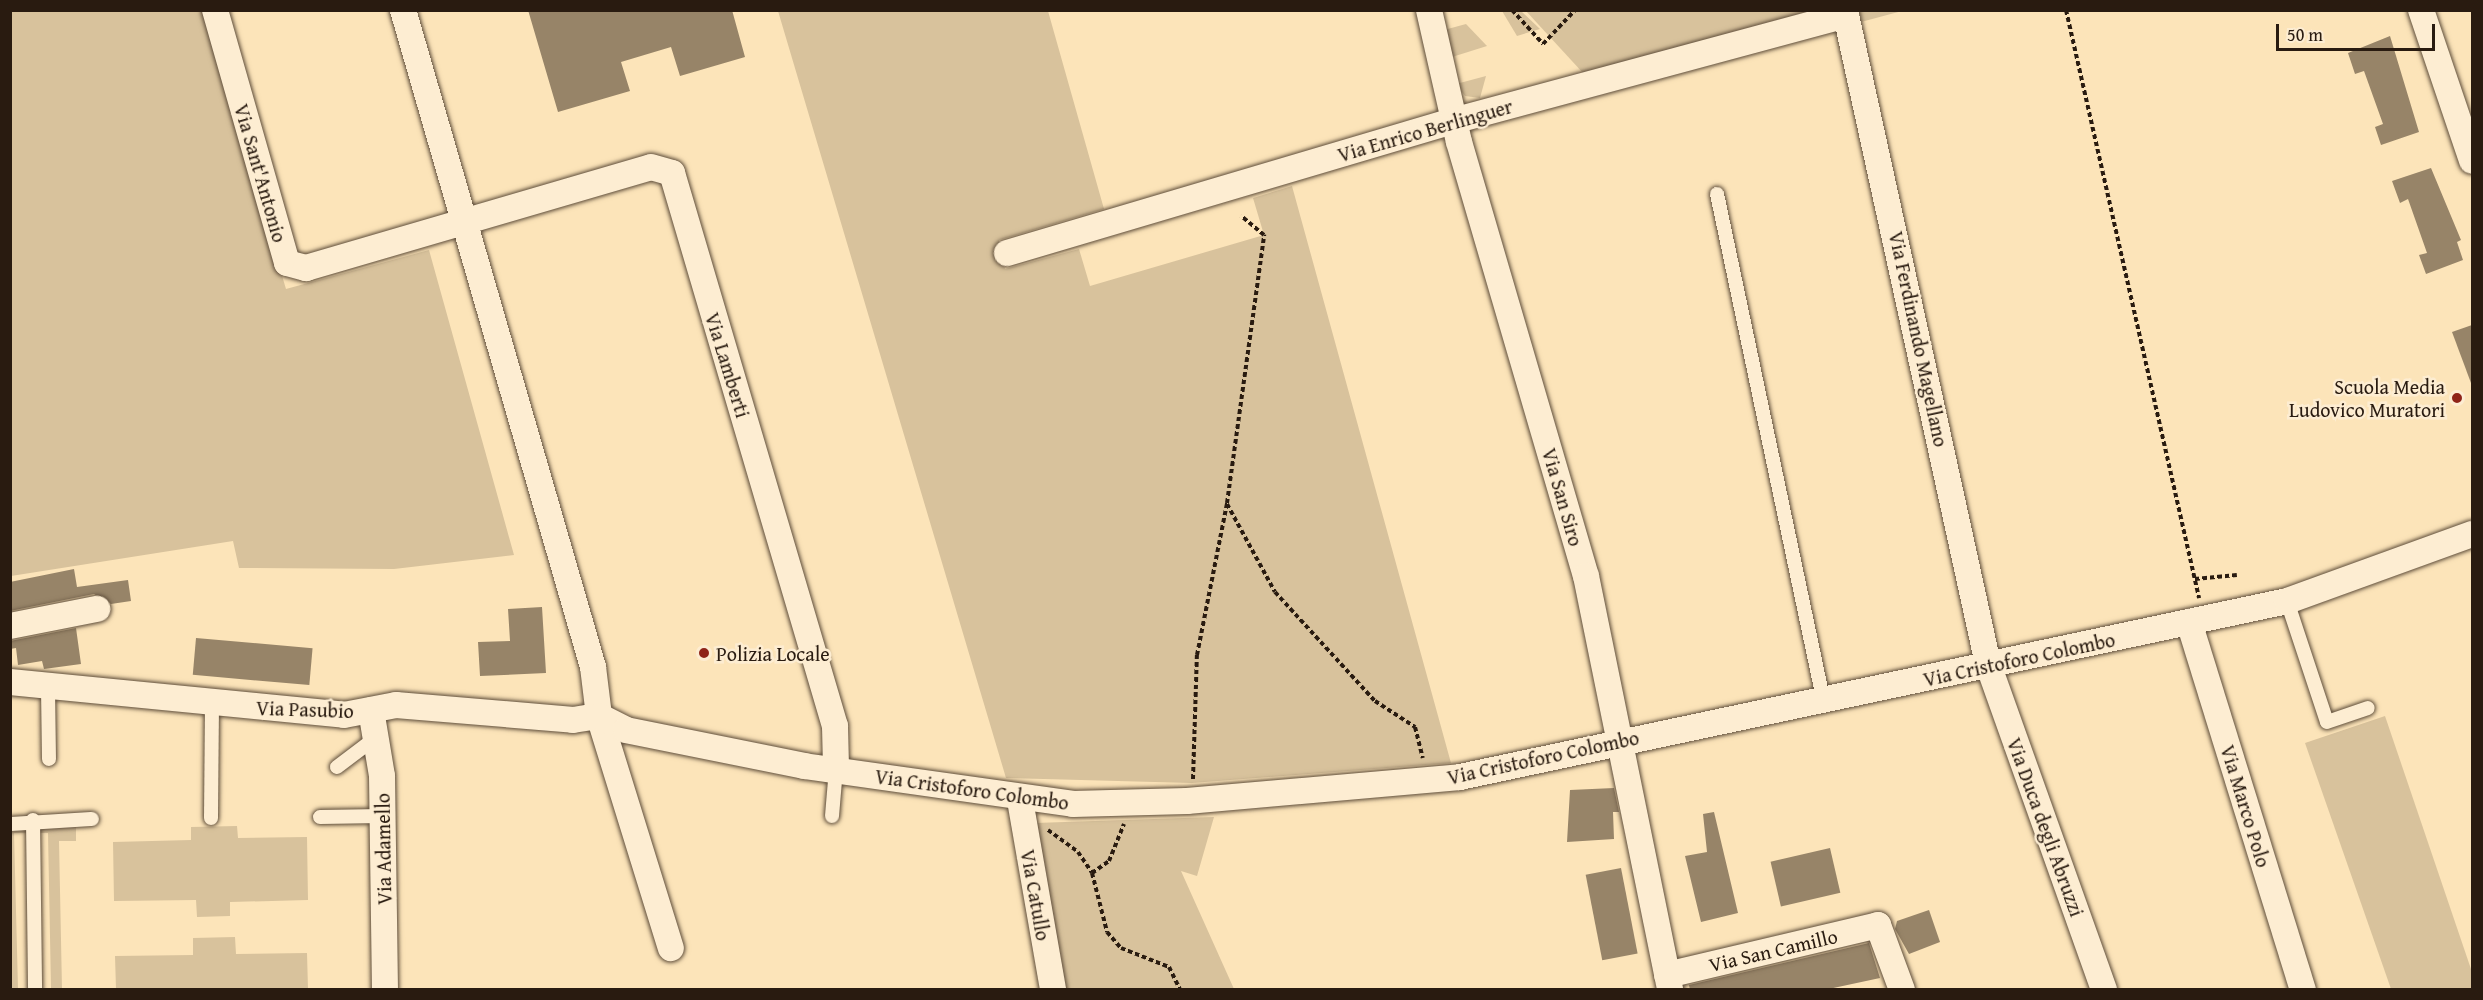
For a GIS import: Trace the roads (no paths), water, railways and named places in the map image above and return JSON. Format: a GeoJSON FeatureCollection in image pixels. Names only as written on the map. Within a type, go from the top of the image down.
{"type":"FeatureCollection","features":[{"type":"Feature","properties":{"kind":"street","name":"Via Sant'Antonio"},"geometry":{"type":"LineString","coordinates":[[215,10],[287,263],[306,268],[464,224]]}},
{"type":"Feature","properties":{"kind":"street"},"geometry":{"type":"LineString","coordinates":[[403,10],[593,666],[599,716],[671,948]]}},
{"type":"Feature","properties":{"kind":"street","name":"Via San Siro"},"geometry":{"type":"LineString","coordinates":[[1429,10],[1453,121],[1586,576],[1669,982]]}},
{"type":"Feature","properties":{"kind":"street"},"geometry":{"type":"LineString","coordinates":[[2421,10],[2472,161]]}},
{"type":"Feature","properties":{"kind":"street","name":"Via Enrico Berlinguer"},"geometry":{"type":"LineString","coordinates":[[1007,253],[1453,121],[1846,15]]}},
{"type":"Feature","properties":{"kind":"street","name":"Via Ferdinando Magellano"},"geometry":{"type":"LineString","coordinates":[[1846,15],[1988,664]]}},
{"type":"Feature","properties":{"kind":"street","name":"Via Lamberti"},"geometry":{"type":"LineString","coordinates":[[464,224],[651,166],[672,173],[836,726],[836,768]]}},
{"type":"Feature","properties":{"kind":"street","name":"Via Cristoforo Colombo"},"geometry":{"type":"LineString","coordinates":[[599,716],[626,730],[836,768],[1021,808],[1187,801],[1428,780],[1824,703],[1988,664],[2287,601],[2472,534]]}},
{"type":"Feature","properties":{"kind":"street"},"geometry":{"type":"LineString","coordinates":[[10,626],[97,609]]}},
{"type":"Feature","properties":{"kind":"street","name":"Via Marco Polo"},"geometry":{"type":"LineString","coordinates":[[2196,621],[2303,990]]}},
{"type":"Feature","properties":{"kind":"street","name":"Via Duca degli Abruzzi"},"geometry":{"type":"LineString","coordinates":[[1988,664],[2104,990]]}},
{"type":"Feature","properties":{"kind":"street","name":"Via Pasubio"},"geometry":{"type":"LineString","coordinates":[[10,682],[48,688],[344,715],[396,705],[573,720],[599,716]]}},
{"type":"Feature","properties":{"kind":"street","name":"Via Adamello"},"geometry":{"type":"LineString","coordinates":[[370,710],[382,816],[385,990]]}},
{"type":"Feature","properties":{"kind":"street","name":"Via Catullo"},"geometry":{"type":"LineString","coordinates":[[1021,808],[1053,990]]}},
{"type":"Feature","properties":{"kind":"street","name":"Via San Camillo"},"geometry":{"type":"LineString","coordinates":[[1669,982],[1878,925],[1902,990]]}},
{"type":"Feature","properties":{"kind":"lane"},"geometry":{"type":"LineString","coordinates":[[1717,194],[1824,703]]}},
{"type":"Feature","properties":{"kind":"lane"},"geometry":{"type":"LineString","coordinates":[[2287,601],[2327,722],[2368,708]]}},
{"type":"Feature","properties":{"kind":"lane"},"geometry":{"type":"LineString","coordinates":[[48,688],[49,759]]}},
{"type":"Feature","properties":{"kind":"lane"},"geometry":{"type":"LineString","coordinates":[[211,818],[212,704]]}},
{"type":"Feature","properties":{"kind":"lane"},"geometry":{"type":"LineString","coordinates":[[337,767],[374,739]]}},
{"type":"Feature","properties":{"kind":"lane"},"geometry":{"type":"LineString","coordinates":[[832,816],[836,768]]}},
{"type":"Feature","properties":{"kind":"lane"},"geometry":{"type":"LineString","coordinates":[[320,817],[382,816]]}},
{"type":"Feature","properties":{"kind":"lane"},"geometry":{"type":"LineString","coordinates":[[10,824],[33,820],[92,819]]}},
{"type":"Feature","properties":{"kind":"lane"},"geometry":{"type":"LineString","coordinates":[[33,820],[35,990]]}},
{"type":"Feature","properties":{"kind":"place","name":"Scuola Media Ludovico Muratori"},"geometry":{"type":"Point","coordinates":[2457,398]}},
{"type":"Feature","properties":{"kind":"place","name":"Polizia Locale"},"geometry":{"type":"Point","coordinates":[704,653]}}]}
